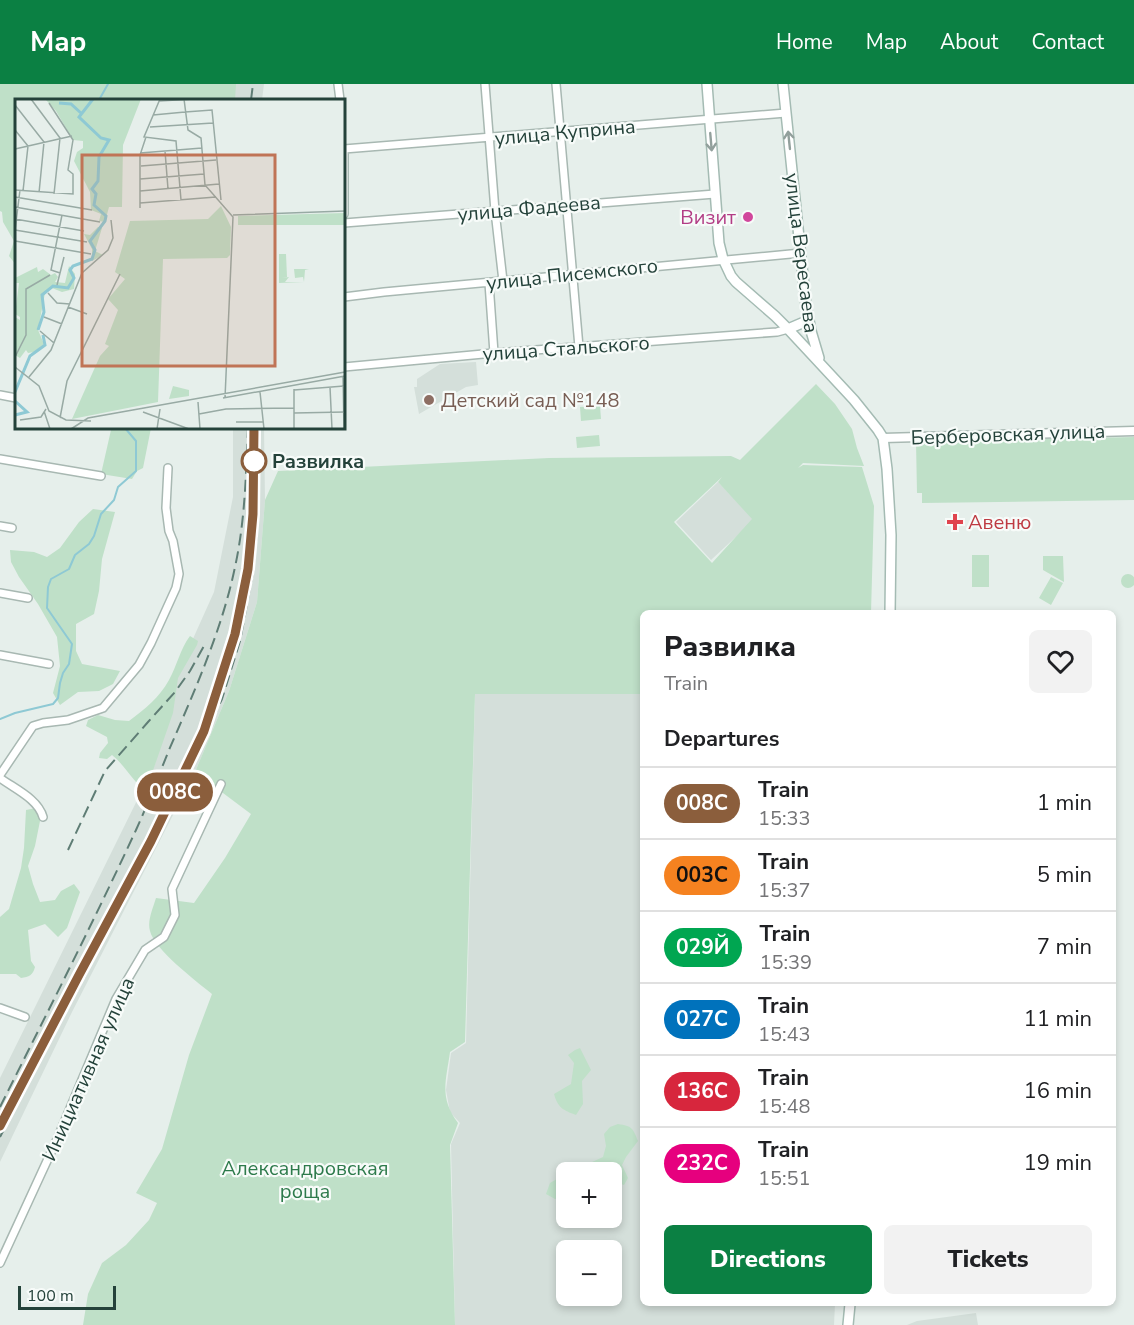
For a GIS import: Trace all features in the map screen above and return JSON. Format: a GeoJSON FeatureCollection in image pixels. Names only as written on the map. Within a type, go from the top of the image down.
{"type":"FeatureCollection","features":[{"type":"Feature","properties":{"kind":"main road"},"geometry":{"type":"LineString","coordinates":[[706,84],[719,243],[723,259],[736,282],[775,316],[820,363]]}},
{"type":"Feature","properties":{"kind":"main road","name":"улица Вересаева"},"geometry":{"type":"LineString","coordinates":[[783,84],[808,320],[815,349],[820,363],[854,400],[883,438],[888,469],[891,535],[890,610]]}},
{"type":"Feature","properties":{"kind":"main road"},"geometry":{"type":"LineString","coordinates":[[788,329],[808,320]]}},
{"type":"Feature","properties":{"kind":"main road"},"geometry":{"type":"LineString","coordinates":[[848,1325],[850,1306]]}},
{"type":"Feature","properties":{"kind":"street"},"geometry":{"type":"LineString","coordinates":[[338,84],[340,99]]}},
{"type":"Feature","properties":{"kind":"street"},"geometry":{"type":"LineString","coordinates":[[485,84],[503,282]]}},
{"type":"Feature","properties":{"kind":"street"},"geometry":{"type":"LineString","coordinates":[[556,84],[579,347]]}},
{"type":"Feature","properties":{"kind":"street","name":"улица Куприна"},"geometry":{"type":"LineString","coordinates":[[345,149],[786,113]]}},
{"type":"Feature","properties":{"kind":"street","name":"улица Фадеева"},"geometry":{"type":"LineString","coordinates":[[345,223],[715,194]]}},
{"type":"Feature","properties":{"kind":"street","name":"улица Писемского"},"geometry":{"type":"LineString","coordinates":[[345,297],[801,253]]}},
{"type":"Feature","properties":{"kind":"street"},"geometry":{"type":"LineString","coordinates":[[489,283],[494,353]]}},
{"type":"Feature","properties":{"kind":"street","name":"улица Стальского"},"geometry":{"type":"LineString","coordinates":[[345,368],[494,353],[777,332],[788,329]]}},
{"type":"Feature","properties":{"kind":"street"},"geometry":{"type":"LineString","coordinates":[[0,395],[15,398]]}},
{"type":"Feature","properties":{"kind":"street","name":"Берберовская улица"},"geometry":{"type":"LineString","coordinates":[[883,438],[1134,431]]}},
{"type":"Feature","properties":{"kind":"street"},"geometry":{"type":"LineString","coordinates":[[0,459],[101,476]]}},
{"type":"Feature","properties":{"kind":"street"},"geometry":{"type":"LineString","coordinates":[[43,818],[35,803],[0,777],[33,726],[69,720],[103,708],[139,665],[151,643],[176,588],[179,574],[166,508],[168,468]]}},
{"type":"Feature","properties":{"kind":"street"},"geometry":{"type":"LineString","coordinates":[[0,526],[12,528]]}},
{"type":"Feature","properties":{"kind":"street"},"geometry":{"type":"LineString","coordinates":[[0,593],[28,598]]}},
{"type":"Feature","properties":{"kind":"street"},"geometry":{"type":"LineString","coordinates":[[0,655],[49,664]]}},
{"type":"Feature","properties":{"kind":"street","name":"Инициативная улица"},"geometry":{"type":"LineString","coordinates":[[0,1263],[60,1132],[116,999],[145,951],[164,937],[175,915],[172,889],[221,784]]}},
{"type":"Feature","properties":{"kind":"street"},"geometry":{"type":"LineString","coordinates":[[0,1008],[25,1017]]}},
{"type":"Feature","properties":{"kind":"shaded area"},"geometry":{"type":"Polygon","coordinates":[[[224,84],[264,84],[262,99],[222,99],[224,84]]]}},
{"type":"Feature","properties":{"kind":"shaded area","name":"Детский сад №148"},"geometry":{"type":"Polygon","coordinates":[[[476,362],[478,385],[466,387],[419,414],[414,387],[417,387],[417,379],[440,364],[476,362]]]}},
{"type":"Feature","properties":{"kind":"shaded area"},"geometry":{"type":"Polygon","coordinates":[[[233,429],[264,429],[265,500],[257,602],[229,691],[195,772],[72,1012],[0,1162],[0,1078],[155,764],[174,681],[214,592],[233,497],[233,429]]]}},
{"type":"Feature","properties":{"kind":"shaded area"},"geometry":{"type":"Polygon","coordinates":[[[718,482],[754,520],[711,560],[676,522],[718,482]]]}},
{"type":"Feature","properties":{"kind":"shaded area"},"geometry":{"type":"Polygon","coordinates":[[[475,694],[640,694],[640,1306],[835,1306],[834,1325],[455,1325],[451,1144],[460,1123],[450,1112],[446,1090],[451,1053],[466,1043],[475,694]]]}},
{"type":"Feature","properties":{"kind":"shaded area"},"geometry":{"type":"Polygon","coordinates":[[[976,1313],[978,1325],[907,1325],[917,1321],[976,1313]]]}},
{"type":"Feature","properties":{"kind":"green space"},"geometry":{"type":"Polygon","coordinates":[[[0,84],[236,84],[235,99],[15,99],[15,264],[9,256],[14,241],[3,222],[0,211],[0,84]]]}},
{"type":"Feature","properties":{"kind":"green space","name":"Александровская роща"},"geometry":{"type":"Polygon","coordinates":[[[816,384],[835,404],[852,429],[864,466],[803,463],[798,468],[803,465],[862,467],[874,506],[871,610],[640,610],[640,694],[475,694],[465,1042],[450,1052],[445,1089],[448,1105],[458,1123],[450,1145],[455,1325],[83,1325],[88,1294],[102,1263],[126,1245],[149,1220],[157,1203],[136,1193],[162,1149],[189,1055],[212,994],[159,947],[150,931],[149,923],[156,898],[194,903],[225,858],[251,814],[195,772],[229,691],[257,602],[265,500],[278,471],[549,458],[731,456],[740,460],[816,384]],[[722,477],[674,522],[712,563],[752,519],[718,482],[722,477]]]}},
{"type":"Feature","properties":{"kind":"green space"},"geometry":{"type":"Polygon","coordinates":[[[600,406],[601,419],[581,421],[580,407],[600,406]]]}},
{"type":"Feature","properties":{"kind":"green space"},"geometry":{"type":"Polygon","coordinates":[[[108,429],[151,429],[143,468],[137,471],[132,479],[101,474],[111,430],[108,429]]]}},
{"type":"Feature","properties":{"kind":"green space"},"geometry":{"type":"Polygon","coordinates":[[[599,435],[600,446],[577,448],[576,437],[599,435]]]}},
{"type":"Feature","properties":{"kind":"green space"},"geometry":{"type":"Polygon","coordinates":[[[1134,437],[1134,500],[922,503],[922,493],[917,493],[916,442],[1134,437]]]}},
{"type":"Feature","properties":{"kind":"green space"},"geometry":{"type":"Polygon","coordinates":[[[93,509],[115,512],[102,559],[94,614],[76,624],[76,651],[82,664],[120,671],[113,684],[99,691],[78,692],[60,705],[53,693],[60,666],[57,637],[19,577],[11,562],[10,550],[34,552],[47,557],[60,548],[79,522],[93,509]]]}},
{"type":"Feature","properties":{"kind":"green space"},"geometry":{"type":"Polygon","coordinates":[[[972,555],[989,555],[989,587],[972,587],[972,555]]]}},
{"type":"Feature","properties":{"kind":"green space"},"geometry":{"type":"Polygon","coordinates":[[[1043,556],[1063,556],[1064,582],[1043,570],[1043,556]]]}},
{"type":"Feature","properties":{"kind":"green space"},"geometry":{"type":"Polygon","coordinates":[[[1128,574],[1133,576],[1135,581],[1133,586],[1128,588],[1123,586],[1121,581],[1123,576],[1128,574]]]}},
{"type":"Feature","properties":{"kind":"green space"},"geometry":{"type":"Polygon","coordinates":[[[1051,577],[1063,583],[1051,605],[1039,598],[1051,577]]]}},
{"type":"Feature","properties":{"kind":"green space"},"geometry":{"type":"Polygon","coordinates":[[[190,636],[198,641],[197,645],[178,678],[173,713],[149,782],[136,782],[112,755],[107,759],[99,758],[108,743],[107,737],[86,726],[88,720],[98,715],[129,721],[141,712],[165,686],[190,636]]]}},
{"type":"Feature","properties":{"kind":"green space"},"geometry":{"type":"Polygon","coordinates":[[[36,808],[40,821],[28,866],[40,902],[55,900],[61,891],[74,884],[80,892],[67,928],[58,937],[45,924],[28,930],[31,961],[35,967],[30,975],[21,978],[16,974],[0,974],[0,917],[9,909],[21,868],[26,810],[36,808]]]}},
{"type":"Feature","properties":{"kind":"green space"},"geometry":{"type":"Polygon","coordinates":[[[580,1048],[591,1070],[582,1081],[583,1104],[576,1115],[562,1108],[554,1094],[571,1084],[574,1063],[568,1055],[580,1048]]]}},
{"type":"Feature","properties":{"kind":"green space"},"geometry":{"type":"Polygon","coordinates":[[[618,1124],[631,1128],[638,1141],[622,1165],[622,1162],[592,1162],[603,1157],[606,1146],[604,1134],[610,1127],[618,1124]]]}},
{"type":"Feature","properties":{"kind":"green space"},"geometry":{"type":"Polygon","coordinates":[[[622,1165],[628,1178],[624,1185],[622,1184],[622,1165]]]}},
{"type":"Feature","properties":{"kind":"green space"},"geometry":{"type":"Polygon","coordinates":[[[556,1179],[556,1199],[546,1194],[550,1183],[556,1179]]]}},
{"type":"Feature","properties":{"kind":"waterway"},"geometry":{"type":"LineString","coordinates":[[100,99],[108,84]]}},
{"type":"Feature","properties":{"kind":"waterway"},"geometry":{"type":"LineString","coordinates":[[0,719],[53,704],[58,698],[63,673],[69,664],[72,644],[47,608],[48,587],[51,579],[69,569],[75,555],[89,544],[101,514],[114,500],[118,487],[136,471],[136,441],[126,429]]}},
{"type":"Feature","properties":{"kind":"railway"},"geometry":{"type":"LineString","coordinates":[[251,99],[253,84]]}},
{"type":"Feature","properties":{"kind":"railway"},"geometry":{"type":"LineString","coordinates":[[0,1107],[136,830],[215,637],[229,591],[241,532],[248,429]]}},
{"type":"Feature","properties":{"kind":"railway"},"geometry":{"type":"LineString","coordinates":[[0,1137],[157,839],[222,699],[240,641],[253,573],[257,531],[257,429]]}},
{"type":"Feature","properties":{"kind":"railway"},"geometry":{"type":"LineString","coordinates":[[68,850],[105,771],[175,692],[204,646]]}},
{"type":"Feature","properties":{"kind":"train","name":"008С"},"geometry":{"type":"LineString","coordinates":[[0,1126],[151,841],[204,731],[235,634],[248,569],[253,514],[254,429]]}},
{"type":"Feature","properties":{"kind":"place","name":"Визит"},"geometry":{"type":"Point","coordinates":[748,217]}},
{"type":"Feature","properties":{"kind":"place","name":"Детский сад №148"},"geometry":{"type":"Point","coordinates":[429,400]}},
{"type":"Feature","properties":{"kind":"place","name":"Развилка"},"geometry":{"type":"Point","coordinates":[254,461]}},
{"type":"Feature","properties":{"kind":"place","name":"Авеню"},"geometry":{"type":"Point","coordinates":[955,522]}}]}
